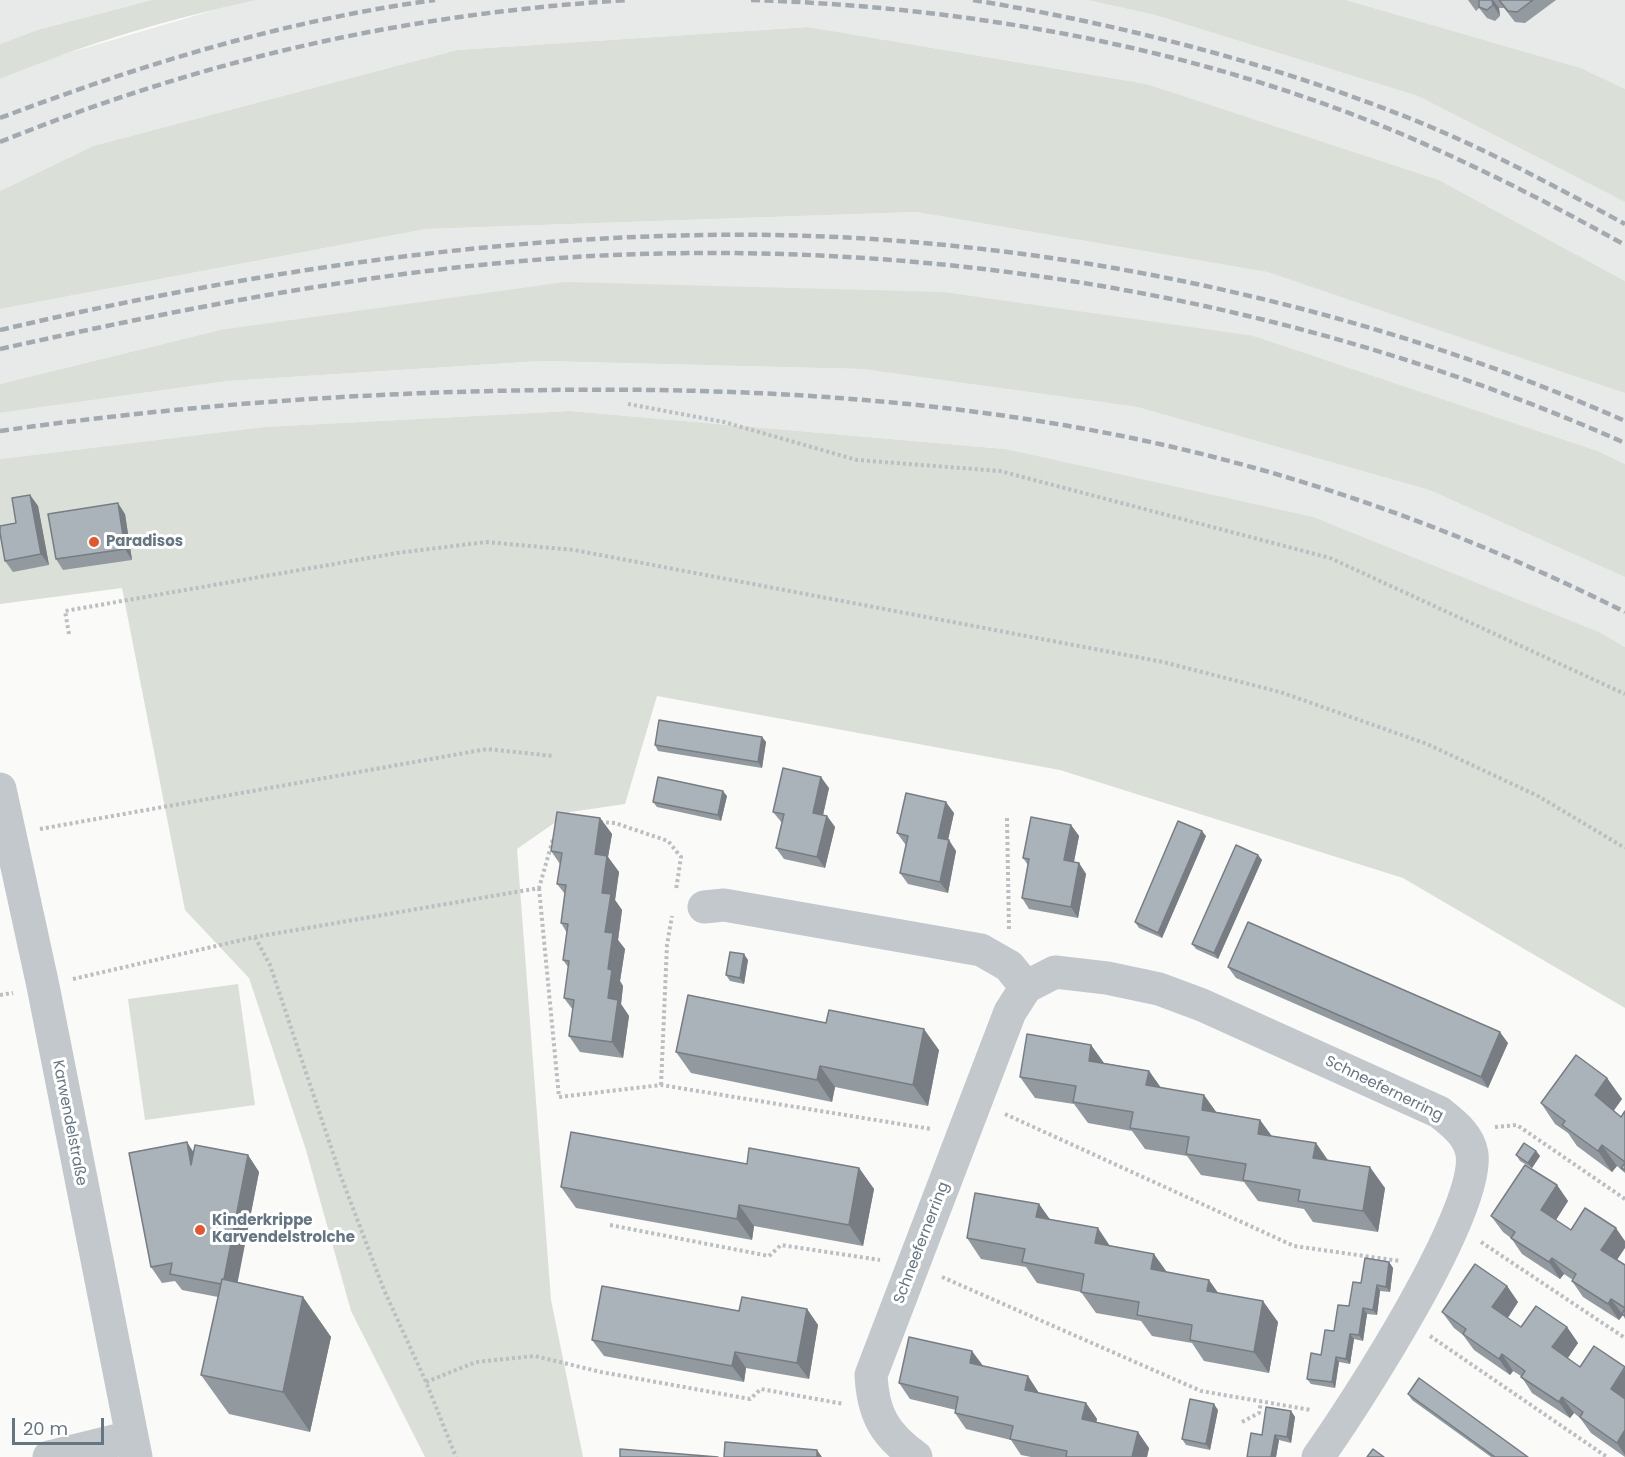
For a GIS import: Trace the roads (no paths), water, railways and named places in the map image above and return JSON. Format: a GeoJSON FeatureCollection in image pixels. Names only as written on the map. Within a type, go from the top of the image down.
{"type":"FeatureCollection","features":[{"type":"Feature","properties":{"kind":"street","name":"Karwendelstraße"},"geometry":{"type":"LineString","coordinates":[[0,789],[43,986],[133,1447]]}},
{"type":"Feature","properties":{"kind":"street"},"geometry":{"type":"LineString","coordinates":[[689,907],[724,905],[981,950],[1018,977]]}},
{"type":"Feature","properties":{"kind":"street","name":"Schneefernerring"},"geometry":{"type":"LineString","coordinates":[[916,1457],[885,1428],[873,1404],[870,1375],[915,1265],[1010,1012],[1018,977],[1055,972],[1107,978],[1159,989],[1202,1005],[1439,1112],[1461,1130],[1472,1154],[1469,1181],[1454,1224],[1405,1318],[1347,1416],[1318,1457]]}},
{"type":"Feature","properties":{"kind":"street"},"geometry":{"type":"LineString","coordinates":[[49,1457],[133,1447]]}},
{"type":"Feature","properties":{"kind":"railway"},"geometry":{"type":"LineString","coordinates":[[0,118],[106,80],[269,32],[324,19],[435,0]]}},
{"type":"Feature","properties":{"kind":"railway"},"geometry":{"type":"LineString","coordinates":[[0,142],[154,86],[308,45],[465,16],[628,0]]}},
{"type":"Feature","properties":{"kind":"railway"},"geometry":{"type":"LineString","coordinates":[[751,0],[835,4],[1003,23],[1087,38],[1170,57],[1252,80],[1332,107],[1411,138],[1519,189],[1625,245]]}},
{"type":"Feature","properties":{"kind":"railway"},"geometry":{"type":"LineString","coordinates":[[973,0],[1086,21],[1141,34],[1306,81],[1414,120],[1468,143],[1625,224]]}},
{"type":"Feature","properties":{"kind":"railway"},"geometry":{"type":"LineString","coordinates":[[0,330],[95,309],[288,273],[482,248],[580,240],[677,236],[775,235],[882,240],[991,250],[1100,266],[1209,287],[1317,313],[1423,344],[1526,380],[1625,421]]}},
{"type":"Feature","properties":{"kind":"railway"},"geometry":{"type":"LineString","coordinates":[[0,349],[294,290],[517,261],[592,256],[724,253],[856,258],[988,270],[1119,289],[1249,316],[1377,351],[1503,393],[1625,443]]}},
{"type":"Feature","properties":{"kind":"railway"},"geometry":{"type":"LineString","coordinates":[[0,431],[137,414],[274,401],[480,391],[724,392],[899,403],[986,413],[1073,427],[1159,444],[1293,479],[1390,511],[1486,548],[1625,612]]}},
{"type":"Feature","properties":{"kind":"place","name":"Paradisos"},"geometry":{"type":"Point","coordinates":[94,542]}},
{"type":"Feature","properties":{"kind":"place","name":"Kinderkrippe Karvendelstrolche"},"geometry":{"type":"Point","coordinates":[200,1230]}}]}
